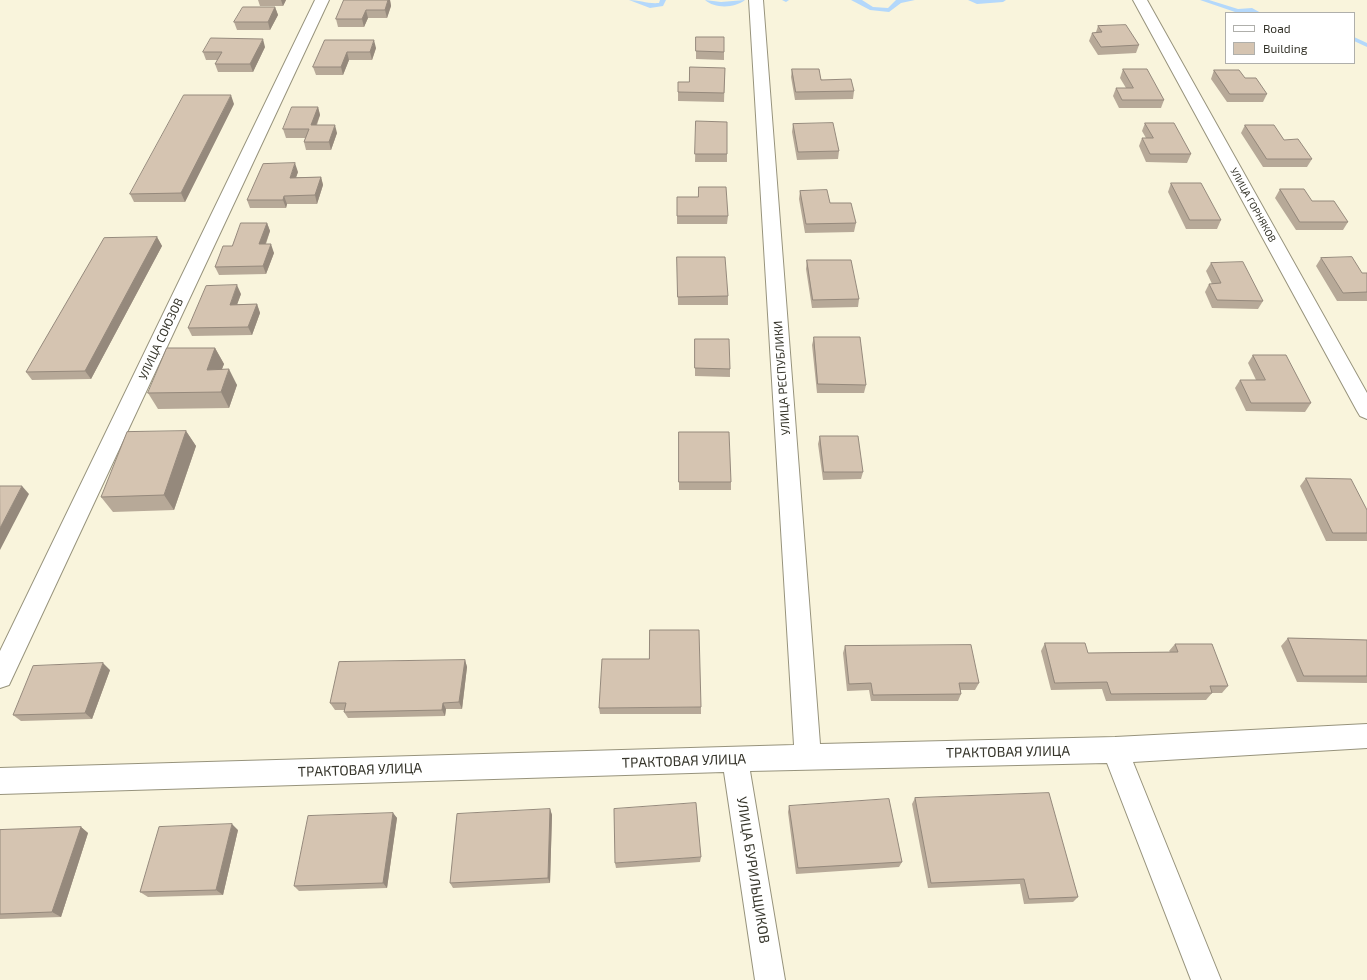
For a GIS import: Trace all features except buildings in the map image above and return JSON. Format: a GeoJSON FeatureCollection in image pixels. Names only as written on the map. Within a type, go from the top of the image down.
{"type":"FeatureCollection","features":[{"type":"Feature","properties":{"kind":"street","name":"УЛИЦА СОЮЗОВ"},"geometry":{"type":"LineString","coordinates":[[0,677],[322,0]]}},
{"type":"Feature","properties":{"kind":"street","name":"УЛИЦА РЕСПУБЛИКИ"},"geometry":{"type":"LineString","coordinates":[[756,0],[808,757]]}},
{"type":"Feature","properties":{"kind":"street","name":"УЛИЦА ГОРНЯКОВ"},"geometry":{"type":"LineString","coordinates":[[1140,0],[1367,410]]}},
{"type":"Feature","properties":{"kind":"street","name":"ТРАКТОВАЯ УЛИЦА"},"geometry":{"type":"LineString","coordinates":[[0,781],[735,759],[1115,750],[1367,736]]}},
{"type":"Feature","properties":{"kind":"street"},"geometry":{"type":"LineString","coordinates":[[1115,750],[1206,980]]}},
{"type":"Feature","properties":{"kind":"street","name":"УЛИЦА БУРИЛЬЩИКОВ"},"geometry":{"type":"LineString","coordinates":[[735,759],[770,980]]}},
{"type":"Feature","properties":{"kind":"waterway"},"geometry":{"type":"LineString","coordinates":[[632,0],[650,6],[661,5],[663,0]]}},
{"type":"Feature","properties":{"kind":"waterway"},"geometry":{"type":"LineString","coordinates":[[708,0],[716,4],[729,4],[742,0]]}},
{"type":"Feature","properties":{"kind":"waterway"},"geometry":{"type":"LineString","coordinates":[[854,0],[858,0],[872,9],[889,10],[899,1],[912,0]]}},
{"type":"Feature","properties":{"kind":"waterway"},"geometry":{"type":"LineString","coordinates":[[971,0],[977,2],[1003,0]]}},
{"type":"Feature","properties":{"kind":"waterway"},"geometry":{"type":"LineString","coordinates":[[1203,0],[1238,11],[1252,10],[1256,12]]}},
{"type":"Feature","properties":{"kind":"waterway"},"geometry":{"type":"LineString","coordinates":[[1355,39],[1367,45]]}}]}
